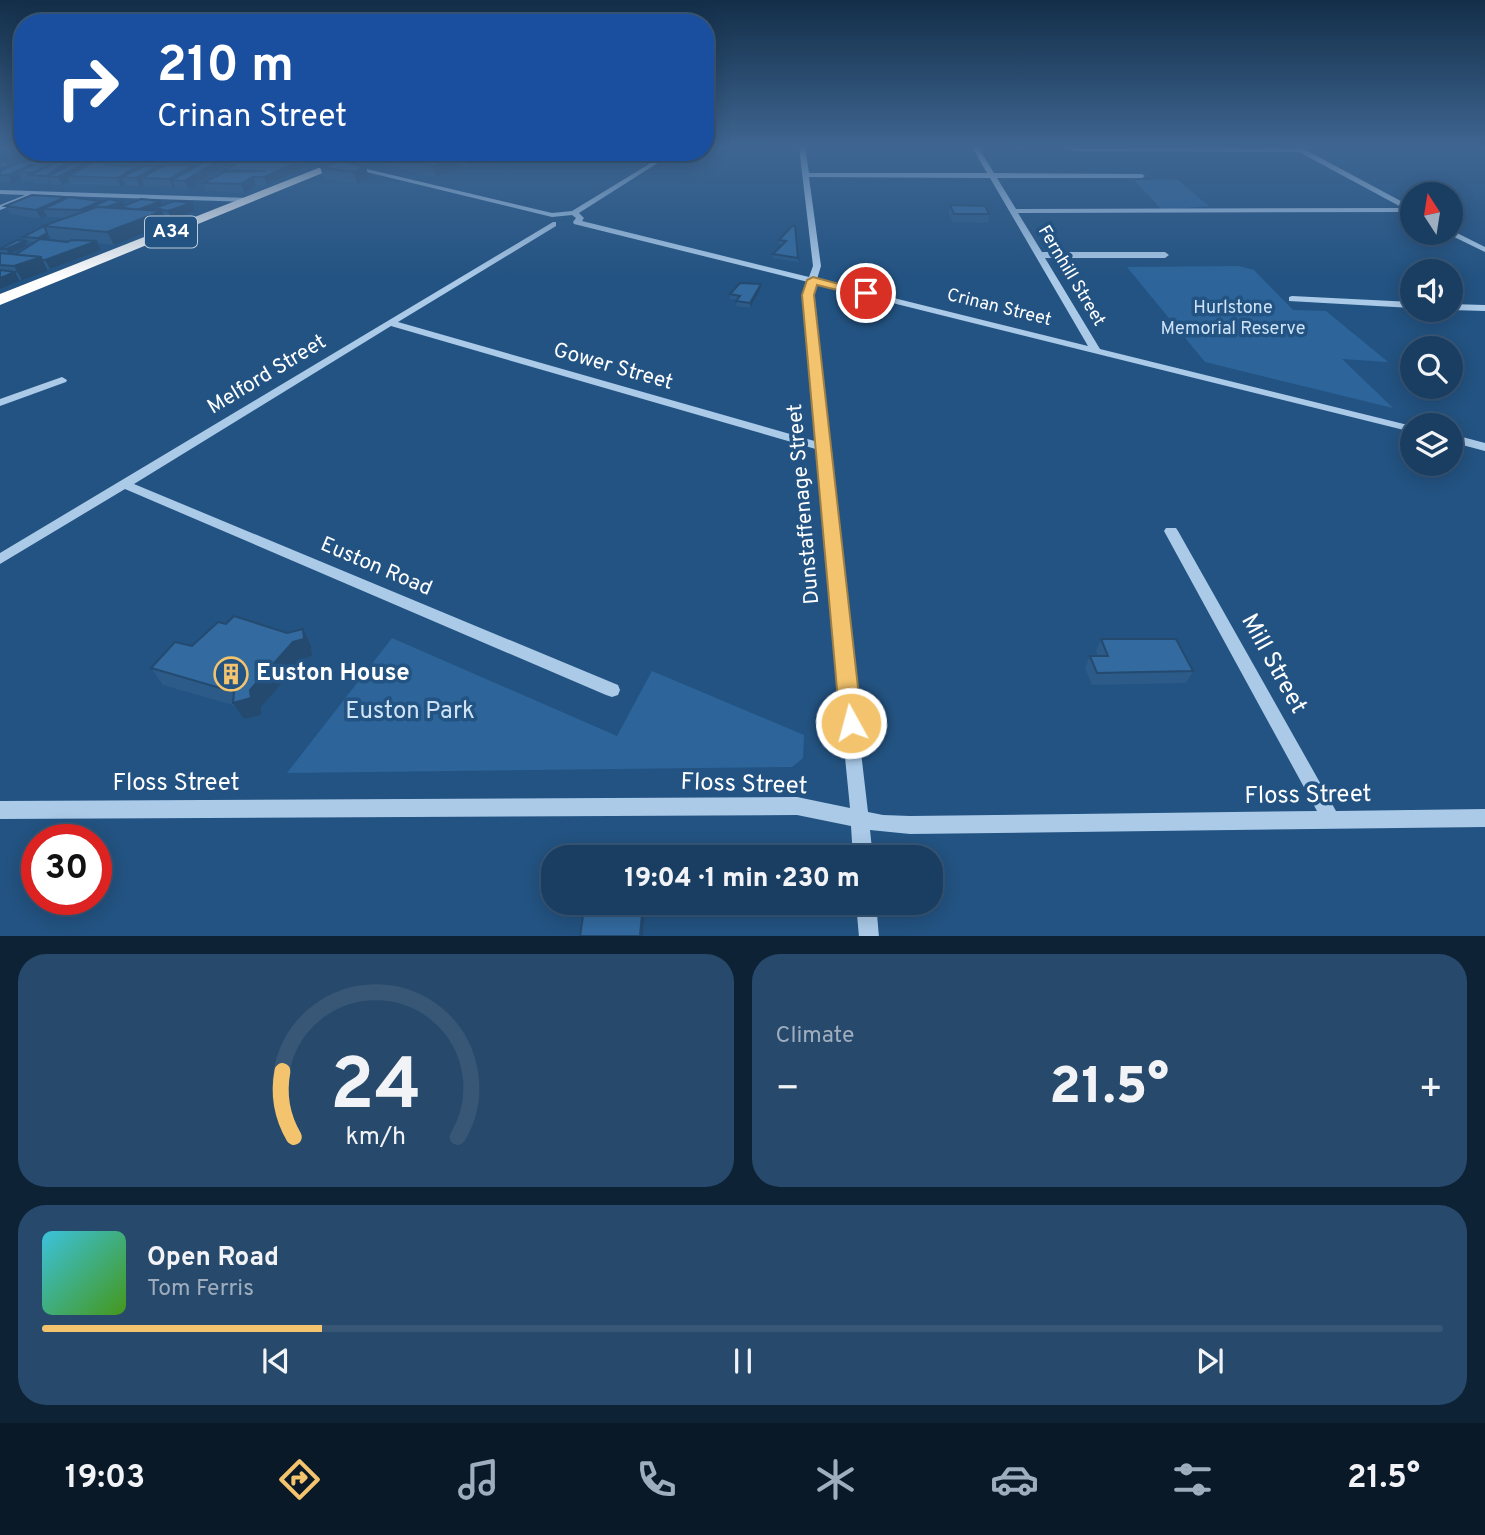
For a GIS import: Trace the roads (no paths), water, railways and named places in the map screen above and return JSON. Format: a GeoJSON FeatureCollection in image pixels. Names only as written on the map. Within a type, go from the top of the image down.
{"type":"FeatureCollection","features":[{"type":"Feature","properties":{"kind":"highway","name":"A34"},"geometry":{"type":"LineString","coordinates":[[0,300],[275,191]]}},
{"type":"Feature","properties":{"kind":"street","name":"Crinan Street"},"geometry":{"type":"LineString","coordinates":[[449,191],[1400,426]]}},
{"type":"Feature","properties":{"kind":"street","name":"Melford Street"},"geometry":{"type":"LineString","coordinates":[[0,559],[611,191]]}},
{"type":"Feature","properties":{"kind":"street","name":"Dunstaffenage Street"},"geometry":{"type":"LineString","coordinates":[[807,191],[817,266],[808,295],[862,845]]}},
{"type":"Feature","properties":{"kind":"street","name":"Fernhill Street"},"geometry":{"type":"LineString","coordinates":[[1001,191],[1096,350]]}},
{"type":"Feature","properties":{"kind":"street"},"geometry":{"type":"LineString","coordinates":[[1375,191],[1400,204]]}},
{"type":"Feature","properties":{"kind":"street"},"geometry":{"type":"LineString","coordinates":[[0,192],[250,201]]}},
{"type":"Feature","properties":{"kind":"street"},"geometry":{"type":"LineString","coordinates":[[0,208],[35,193]]}},
{"type":"Feature","properties":{"kind":"street"},"geometry":{"type":"LineString","coordinates":[[1013,211],[1400,210]]}},
{"type":"Feature","properties":{"kind":"street"},"geometry":{"type":"LineString","coordinates":[[1463,238],[1485,250]]}},
{"type":"Feature","properties":{"kind":"street"},"geometry":{"type":"LineString","coordinates":[[1040,255],[1165,255]]}},
{"type":"Feature","properties":{"kind":"street"},"geometry":{"type":"LineString","coordinates":[[1292,299],[1400,304]]}},
{"type":"Feature","properties":{"kind":"street"},"geometry":{"type":"LineString","coordinates":[[1463,307],[1485,308]]}},
{"type":"Feature","properties":{"kind":"street","name":"Gower Street"},"geometry":{"type":"LineString","coordinates":[[390,323],[825,448]]}},
{"type":"Feature","properties":{"kind":"street"},"geometry":{"type":"LineString","coordinates":[[0,403],[62,380]]}},
{"type":"Feature","properties":{"kind":"street"},"geometry":{"type":"LineString","coordinates":[[1463,441],[1485,447]]}},
{"type":"Feature","properties":{"kind":"street","name":"Euston Road"},"geometry":{"type":"LineString","coordinates":[[124,484],[612,690]]}},
{"type":"Feature","properties":{"kind":"street","name":"Mill Street"},"geometry":{"type":"LineString","coordinates":[[1171,531],[1332,821]]}},
{"type":"Feature","properties":{"kind":"street","name":"Floss Street"},"geometry":{"type":"LineString","coordinates":[[0,810],[797,806],[860,819],[910,825],[1485,818]]}},
{"type":"Feature","properties":{"kind":"street"},"geometry":{"type":"LineString","coordinates":[[867,915],[869,936]]}},
{"type":"Feature","properties":{"kind":"place","name":"Euston House"},"geometry":{"type":"Point","coordinates":[231,674]}},
{"type":"Feature","properties":{"kind":"park label","name":"Hurlstone Memorial Reserve"},"geometry":{"type":"Point","coordinates":[1233,318]}},
{"type":"Feature","properties":{"kind":"park label","name":"Euston Park"},"geometry":{"type":"Point","coordinates":[410,712]}}]}
